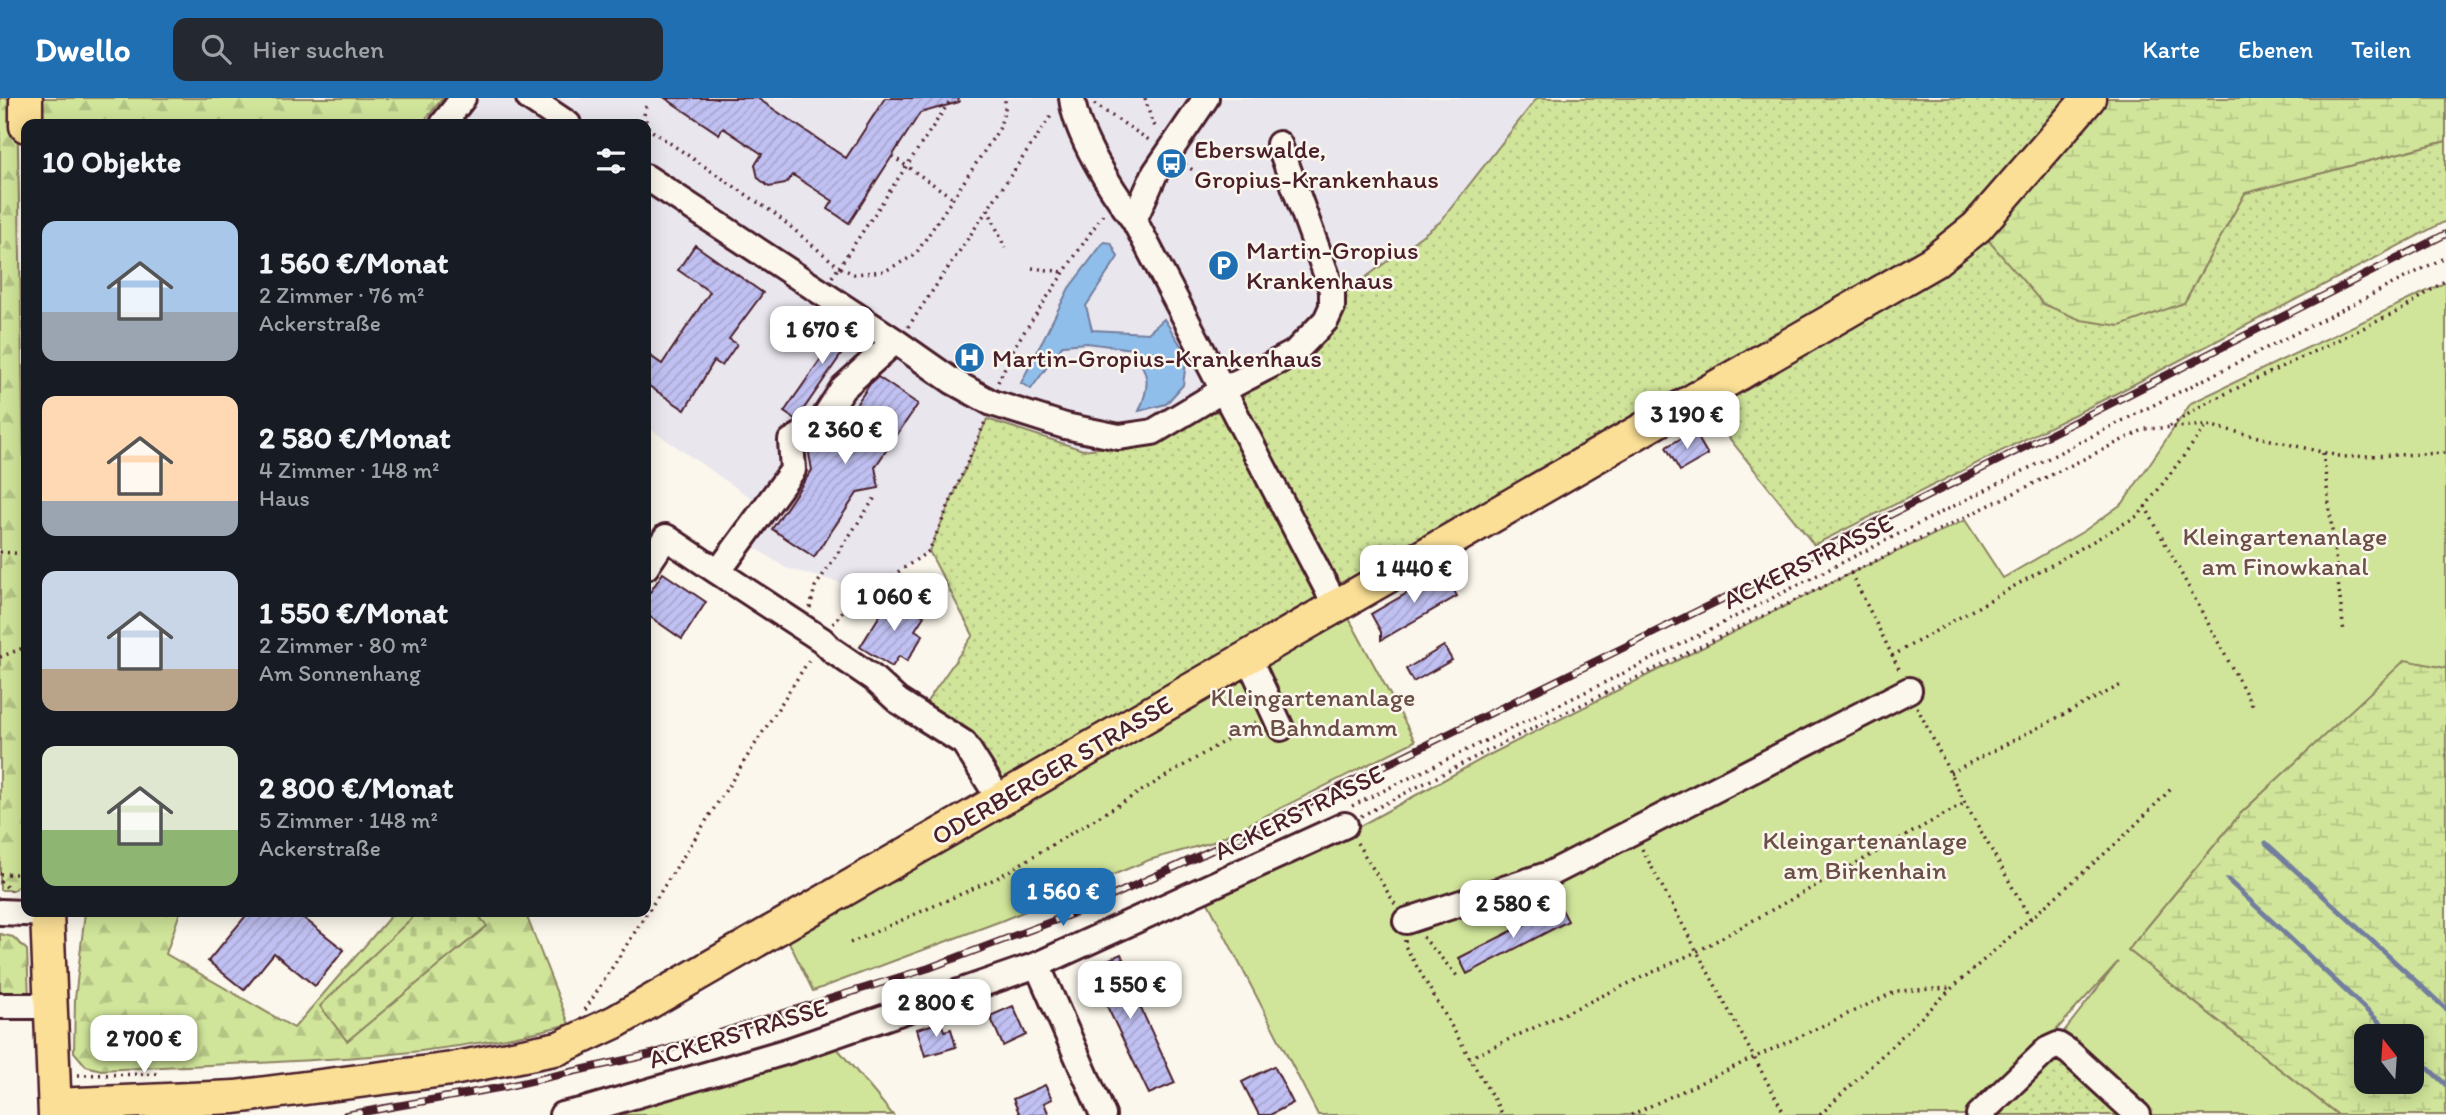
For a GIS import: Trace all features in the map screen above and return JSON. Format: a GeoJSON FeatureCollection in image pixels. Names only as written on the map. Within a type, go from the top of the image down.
{"type":"FeatureCollection","features":[{"type":"Feature","properties":{"kind":"main road"},"geometry":{"type":"LineString","coordinates":[[26,98],[26,119]]}},
{"type":"Feature","properties":{"kind":"main road","name":"ODERBERGER STRASSE"},"geometry":{"type":"LineString","coordinates":[[54,1099],[236,1097],[452,1069],[559,1048],[614,1022],[1933,262],[1977,227],[2089,98]]}},
{"type":"Feature","properties":{"kind":"main road"},"geometry":{"type":"LineString","coordinates":[[47,917],[54,1099]]}},
{"type":"Feature","properties":{"kind":"street"},"geometry":{"type":"LineString","coordinates":[[447,119],[463,98]]}},
{"type":"Feature","properties":{"kind":"street"},"geometry":{"type":"LineString","coordinates":[[529,98],[560,119]]}},
{"type":"Feature","properties":{"kind":"street"},"geometry":{"type":"LineString","coordinates":[[1134,220],[1155,173],[1206,98]]}},
{"type":"Feature","properties":{"kind":"street"},"geometry":{"type":"LineString","coordinates":[[1071,102],[1074,117],[1115,195],[1134,220],[1336,606]]}},
{"type":"Feature","properties":{"kind":"street"},"geometry":{"type":"LineString","coordinates":[[651,180],[952,381],[992,403],[1065,426],[1119,437],[1153,432],[1223,390],[1294,353],[1326,320],[1332,307],[1332,290],[1279,144]]}},
{"type":"Feature","properties":{"kind":"street"},"geometry":{"type":"LineString","coordinates":[[718,572],[793,470],[790,441],[820,425],[843,388],[895,341]]}},
{"type":"Feature","properties":{"kind":"street"},"geometry":{"type":"LineString","coordinates":[[651,560],[666,537],[813,635],[873,678],[898,701],[964,743],[1000,800]]}},
{"type":"Feature","properties":{"kind":"street"},"geometry":{"type":"LineString","coordinates":[[1248,657],[1277,720]]}},
{"type":"Feature","properties":{"kind":"street"},"geometry":{"type":"LineString","coordinates":[[1406,921],[1550,874],[1909,690]]}},
{"type":"Feature","properties":{"kind":"street","name":"ACKERSTRASSE"},"geometry":{"type":"LineString","coordinates":[[562,1115],[789,1051],[1037,965],[1346,817]]}},
{"type":"Feature","properties":{"kind":"street"},"geometry":{"type":"LineString","coordinates":[[0,912],[21,912]]}},
{"type":"Feature","properties":{"kind":"street"},"geometry":{"type":"LineString","coordinates":[[1042,976],[1103,1115]]}},
{"type":"Feature","properties":{"kind":"street"},"geometry":{"type":"LineString","coordinates":[[0,1006],[50,1006]]}},
{"type":"Feature","properties":{"kind":"street"},"geometry":{"type":"LineString","coordinates":[[1979,1115],[2047,1050],[2058,1045],[2138,1115]]}},
{"type":"Feature","properties":{"kind":"path"},"geometry":{"type":"LineString","coordinates":[[822,294],[952,98]]}},
{"type":"Feature","properties":{"kind":"path"},"geometry":{"type":"LineString","coordinates":[[651,130],[775,214],[839,267],[854,274],[869,274],[886,271],[915,255],[999,129],[1005,98]]}},
{"type":"Feature","properties":{"kind":"path"},"geometry":{"type":"LineString","coordinates":[[1145,98],[1150,119],[1157,131],[1165,120]]}},
{"type":"Feature","properties":{"kind":"path"},"geometry":{"type":"LineString","coordinates":[[895,341],[910,325],[988,209],[1071,102],[1113,118]]}},
{"type":"Feature","properties":{"kind":"path"},"geometry":{"type":"LineString","coordinates":[[645,119],[646,106]]}},
{"type":"Feature","properties":{"kind":"path"},"geometry":{"type":"LineString","coordinates":[[892,156],[953,198]]}},
{"type":"Feature","properties":{"kind":"path"},"geometry":{"type":"LineString","coordinates":[[651,901],[813,635],[845,608],[929,551],[987,419],[993,391],[1016,344],[1115,195]]}},
{"type":"Feature","properties":{"kind":"path"},"geometry":{"type":"LineString","coordinates":[[988,209],[1005,248]]}},
{"type":"Feature","properties":{"kind":"path"},"geometry":{"type":"LineString","coordinates":[[1458,976],[1406,921],[1346,817],[1632,669],[2446,257]]}},
{"type":"Feature","properties":{"kind":"path"},"geometry":{"type":"LineString","coordinates":[[1032,268],[1064,272]]}},
{"type":"Feature","properties":{"kind":"path"},"geometry":{"type":"LineString","coordinates":[[2168,428],[2204,404],[2405,308],[2446,280]]}},
{"type":"Feature","properties":{"kind":"path"},"geometry":{"type":"LineString","coordinates":[[2168,428],[2207,425],[2343,457],[2446,453]]}},
{"type":"Feature","properties":{"kind":"path"},"geometry":{"type":"LineString","coordinates":[[1892,656],[2139,515],[2207,425]]}},
{"type":"Feature","properties":{"kind":"path","name":"ACKERSTRASSE"},"geometry":{"type":"LineString","coordinates":[[1346,817],[1489,750],[2145,429],[2168,428]]}},
{"type":"Feature","properties":{"kind":"path"},"geometry":{"type":"LineString","coordinates":[[2323,453],[2344,633]]}},
{"type":"Feature","properties":{"kind":"path"},"geometry":{"type":"LineString","coordinates":[[813,635],[815,587],[876,496]]}},
{"type":"Feature","properties":{"kind":"path"},"geometry":{"type":"LineString","coordinates":[[2145,506],[2252,705]]}},
{"type":"Feature","properties":{"kind":"path"},"geometry":{"type":"LineString","coordinates":[[0,552],[21,554]]}},
{"type":"Feature","properties":{"kind":"path"},"geometry":{"type":"LineString","coordinates":[[1850,573],[1965,803],[2031,920]]}},
{"type":"Feature","properties":{"kind":"path"},"geometry":{"type":"LineString","coordinates":[[0,657],[21,649]]}},
{"type":"Feature","properties":{"kind":"path"},"geometry":{"type":"LineString","coordinates":[[1950,773],[2123,684]]}},
{"type":"Feature","properties":{"kind":"path"},"geometry":{"type":"LineString","coordinates":[[850,943],[998,878],[1277,720]]}},
{"type":"Feature","properties":{"kind":"path"},"geometry":{"type":"LineString","coordinates":[[1821,1115],[1953,988],[2120,840],[2172,788]]}},
{"type":"Feature","properties":{"kind":"path"},"geometry":{"type":"LineString","coordinates":[[1469,1058],[1696,952],[1965,803]]}},
{"type":"Feature","properties":{"kind":"path"},"geometry":{"type":"LineString","coordinates":[[1632,830],[1785,1115]]}},
{"type":"Feature","properties":{"kind":"path"},"geometry":{"type":"LineString","coordinates":[[0,874],[21,874]]}},
{"type":"Feature","properties":{"kind":"path"},"geometry":{"type":"LineString","coordinates":[[583,1013],[641,917]]}},
{"type":"Feature","properties":{"kind":"path"},"geometry":{"type":"LineString","coordinates":[[1406,921],[1405,946],[1503,1115]]}},
{"type":"Feature","properties":{"kind":"path"},"geometry":{"type":"LineString","coordinates":[[1631,1115],[1897,991],[1953,988]]}},
{"type":"Feature","properties":{"kind":"path"},"geometry":{"type":"LineString","coordinates":[[54,1099],[163,1074]]}},
{"type":"Feature","properties":{"kind":"shaded area","name":"Martin-Gropius-Krankenhaus"},"geometry":{"type":"Polygon","coordinates":[[[443,98],[1537,98],[1440,222],[1346,292],[1338,319],[1155,441],[1083,450],[987,419],[929,551],[870,591],[786,568],[737,536],[760,504],[651,429],[651,119],[426,119],[443,98]]]}},
{"type":"Feature","properties":{"kind":"green space"},"geometry":{"type":"Polygon","coordinates":[[[0,98],[17,98],[21,309],[21,884],[13,890],[0,890],[0,98]]]}},
{"type":"Feature","properties":{"kind":"green space"},"geometry":{"type":"Polygon","coordinates":[[[34,98],[443,98],[426,119],[34,119],[34,98]]]}},
{"type":"Feature","properties":{"kind":"green space"},"geometry":{"type":"Polygon","coordinates":[[[1537,98],[2069,98],[1969,219],[1920,258],[1340,586],[1331,581],[1241,407],[1241,397],[1246,388],[1338,319],[1346,292],[1440,222],[1537,98]]]}},
{"type":"Feature","properties":{"kind":"green space"},"geometry":{"type":"Polygon","coordinates":[[[2106,98],[2446,98],[2446,141],[2245,193],[2184,303],[2120,326],[2081,320],[2043,304],[1982,233],[2023,198],[2106,98]]]}},
{"type":"Feature","properties":{"kind":"green space"},"geometry":{"type":"Polygon","coordinates":[[[2446,141],[2446,221],[2119,392],[1814,545],[1703,405],[1982,233],[2184,303],[2245,193],[2446,141]]]}},
{"type":"Feature","properties":{"kind":"green space","name":"Kleingartenanlage am Birkenhain"},"geometry":{"type":"Polygon","coordinates":[[[2446,282],[2446,668],[2405,660],[2240,814],[2128,950],[2338,1115],[2127,1115],[2062,1054],[2044,1057],[2118,962],[1979,1115],[1318,1115],[1205,897],[1349,832],[1489,755],[1851,573],[1965,520],[2003,578],[2084,531],[2123,503],[2191,403],[2446,282]]]}},
{"type":"Feature","properties":{"kind":"green space"},"geometry":{"type":"Polygon","coordinates":[[[1207,411],[1228,417],[1316,585],[1316,599],[1310,610],[1004,787],[971,738],[926,703],[973,635],[929,551],[987,419],[1083,450],[1155,441],[1207,411]]]}},
{"type":"Feature","properties":{"kind":"green space","name":"Kleingartenanlage am Bahndamm"},"geometry":{"type":"Polygon","coordinates":[[[1345,611],[1415,741],[1213,842],[1149,860],[1001,921],[813,991],[787,938],[1345,611]]]}},
{"type":"Feature","properties":{"kind":"green space"},"geometry":{"type":"Polygon","coordinates":[[[2405,659],[2446,668],[2446,1115],[2338,1115],[2128,950],[2240,814],[2405,659]]]}},
{"type":"Feature","properties":{"kind":"green space"},"geometry":{"type":"Polygon","coordinates":[[[84,917],[178,917],[166,954],[294,1028],[390,917],[527,917],[569,1024],[454,1047],[395,1054],[101,1070],[86,1066],[74,1052],[75,999],[84,917]]]}},
{"type":"Feature","properties":{"kind":"green space"},"geometry":{"type":"Polygon","coordinates":[[[413,917],[480,917],[487,926],[347,1041],[320,1006],[413,917]]]}},
{"type":"Feature","properties":{"kind":"green space"},"geometry":{"type":"Polygon","coordinates":[[[0,934],[13,937],[27,950],[29,997],[0,997],[0,934]]]}},
{"type":"Feature","properties":{"kind":"green space"},"geometry":{"type":"Polygon","coordinates":[[[832,1042],[893,1115],[589,1115],[832,1042]]]}},
{"type":"Feature","properties":{"kind":"green space"},"geometry":{"type":"Polygon","coordinates":[[[2061,1053],[2127,1115],[1979,1115],[2061,1053]]]}},
{"type":"Feature","properties":{"kind":"water"},"geometry":{"type":"Polygon","coordinates":[[[1104,242],[1111,243],[1118,257],[1086,306],[1092,330],[1148,333],[1164,319],[1187,355],[1183,385],[1166,404],[1139,411],[1147,386],[1145,372],[1132,349],[1087,343],[1063,345],[1031,389],[1021,383],[1069,288],[1104,242]]]}},
{"type":"Feature","properties":{"kind":"building"},"geometry":{"type":"Polygon","coordinates":[[[665,98],[757,98],[846,158],[885,98],[958,98],[959,102],[920,113],[849,223],[828,209],[833,201],[793,175],[785,184],[769,187],[758,178],[755,165],[762,154],[723,128],[719,134],[665,98]]]}},
{"type":"Feature","properties":{"kind":"building"},"geometry":{"type":"Polygon","coordinates":[[[695,245],[763,293],[729,339],[737,344],[722,366],[714,361],[685,410],[651,387],[651,356],[662,364],[710,292],[678,270],[695,245]]]}},
{"type":"Feature","properties":{"kind":"building"},"geometry":{"type":"Polygon","coordinates":[[[830,316],[856,333],[796,420],[784,412],[834,340],[829,336],[831,333],[823,327],[830,316]]]}},
{"type":"Feature","properties":{"kind":"building"},"geometry":{"type":"Polygon","coordinates":[[[878,377],[918,404],[875,467],[879,488],[858,492],[814,557],[772,529],[812,470],[808,448],[830,434],[837,433],[870,384],[878,377]]]}},
{"type":"Feature","properties":{"kind":"building"},"geometry":{"type":"Polygon","coordinates":[[[1694,431],[1708,455],[1680,471],[1666,447],[1694,431]]]}},
{"type":"Feature","properties":{"kind":"building"},"geometry":{"type":"Polygon","coordinates":[[[1444,572],[1457,596],[1381,640],[1381,632],[1371,614],[1444,572]]]}},
{"type":"Feature","properties":{"kind":"building"},"geometry":{"type":"Polygon","coordinates":[[[663,573],[706,602],[682,639],[651,617],[651,591],[663,573]]]}},
{"type":"Feature","properties":{"kind":"building"},"geometry":{"type":"Polygon","coordinates":[[[892,596],[924,616],[915,630],[923,635],[907,661],[899,656],[892,667],[860,647],[892,596]]]}},
{"type":"Feature","properties":{"kind":"building"},"geometry":{"type":"Polygon","coordinates":[[[1444,646],[1452,660],[1413,682],[1406,669],[1444,646]]]}},
{"type":"Feature","properties":{"kind":"building"},"geometry":{"type":"Polygon","coordinates":[[[1560,906],[1568,921],[1467,974],[1459,958],[1560,906]]]}},
{"type":"Feature","properties":{"kind":"building"},"geometry":{"type":"Polygon","coordinates":[[[245,917],[302,917],[344,950],[315,986],[274,953],[244,990],[208,961],[245,917]]]}},
{"type":"Feature","properties":{"kind":"building"},"geometry":{"type":"Polygon","coordinates":[[[1121,954],[1136,988],[1132,989],[1175,1083],[1149,1094],[1105,1002],[1099,1004],[1084,970],[1121,954]]]}},
{"type":"Feature","properties":{"kind":"building"},"geometry":{"type":"Polygon","coordinates":[[[1013,1006],[1026,1035],[1003,1046],[990,1016],[1013,1006]]]}},
{"type":"Feature","properties":{"kind":"building"},"geometry":{"type":"Polygon","coordinates":[[[941,1022],[944,1031],[951,1029],[956,1047],[925,1056],[917,1029],[941,1022]]]}},
{"type":"Feature","properties":{"kind":"building"},"geometry":{"type":"Polygon","coordinates":[[[1274,1066],[1293,1103],[1270,1115],[1259,1115],[1242,1082],[1274,1066]]]}},
{"type":"Feature","properties":{"kind":"building"},"geometry":{"type":"Polygon","coordinates":[[[1045,1085],[1052,1099],[1044,1103],[1049,1115],[1020,1115],[1013,1099],[1045,1085]]]}},
{"type":"Feature","properties":{"kind":"waterway"},"geometry":{"type":"LineString","coordinates":[[2266,843],[2446,1009]]}},
{"type":"Feature","properties":{"kind":"waterway"},"geometry":{"type":"LineString","coordinates":[[2228,880],[2381,1024]]}},
{"type":"Feature","properties":{"kind":"waterway"},"geometry":{"type":"LineString","coordinates":[[2424,1064],[2446,1085]]}},
{"type":"Feature","properties":{"kind":"railway"},"geometry":{"type":"LineString","coordinates":[[346,1115],[504,1087],[652,1054],[929,968],[1077,912],[1223,845],[1787,567],[2446,234]]}},
{"type":"Feature","properties":{"kind":"place","name":"Eberswalde, Gropius-Krankenhaus"},"geometry":{"type":"Point","coordinates":[1171,164]}},
{"type":"Feature","properties":{"kind":"place","name":"Martin-Gropius Krankenhaus"},"geometry":{"type":"Point","coordinates":[1223,265]}},
{"type":"Feature","properties":{"kind":"place","name":"Martin-Gropius-Krankenhaus"},"geometry":{"type":"Point","coordinates":[969,358]}},
{"type":"Feature","properties":{"kind":"park label","name":"Kleingartenanlage am Finowkanal"},"geometry":{"type":"Point","coordinates":[2285,551]}}]}
